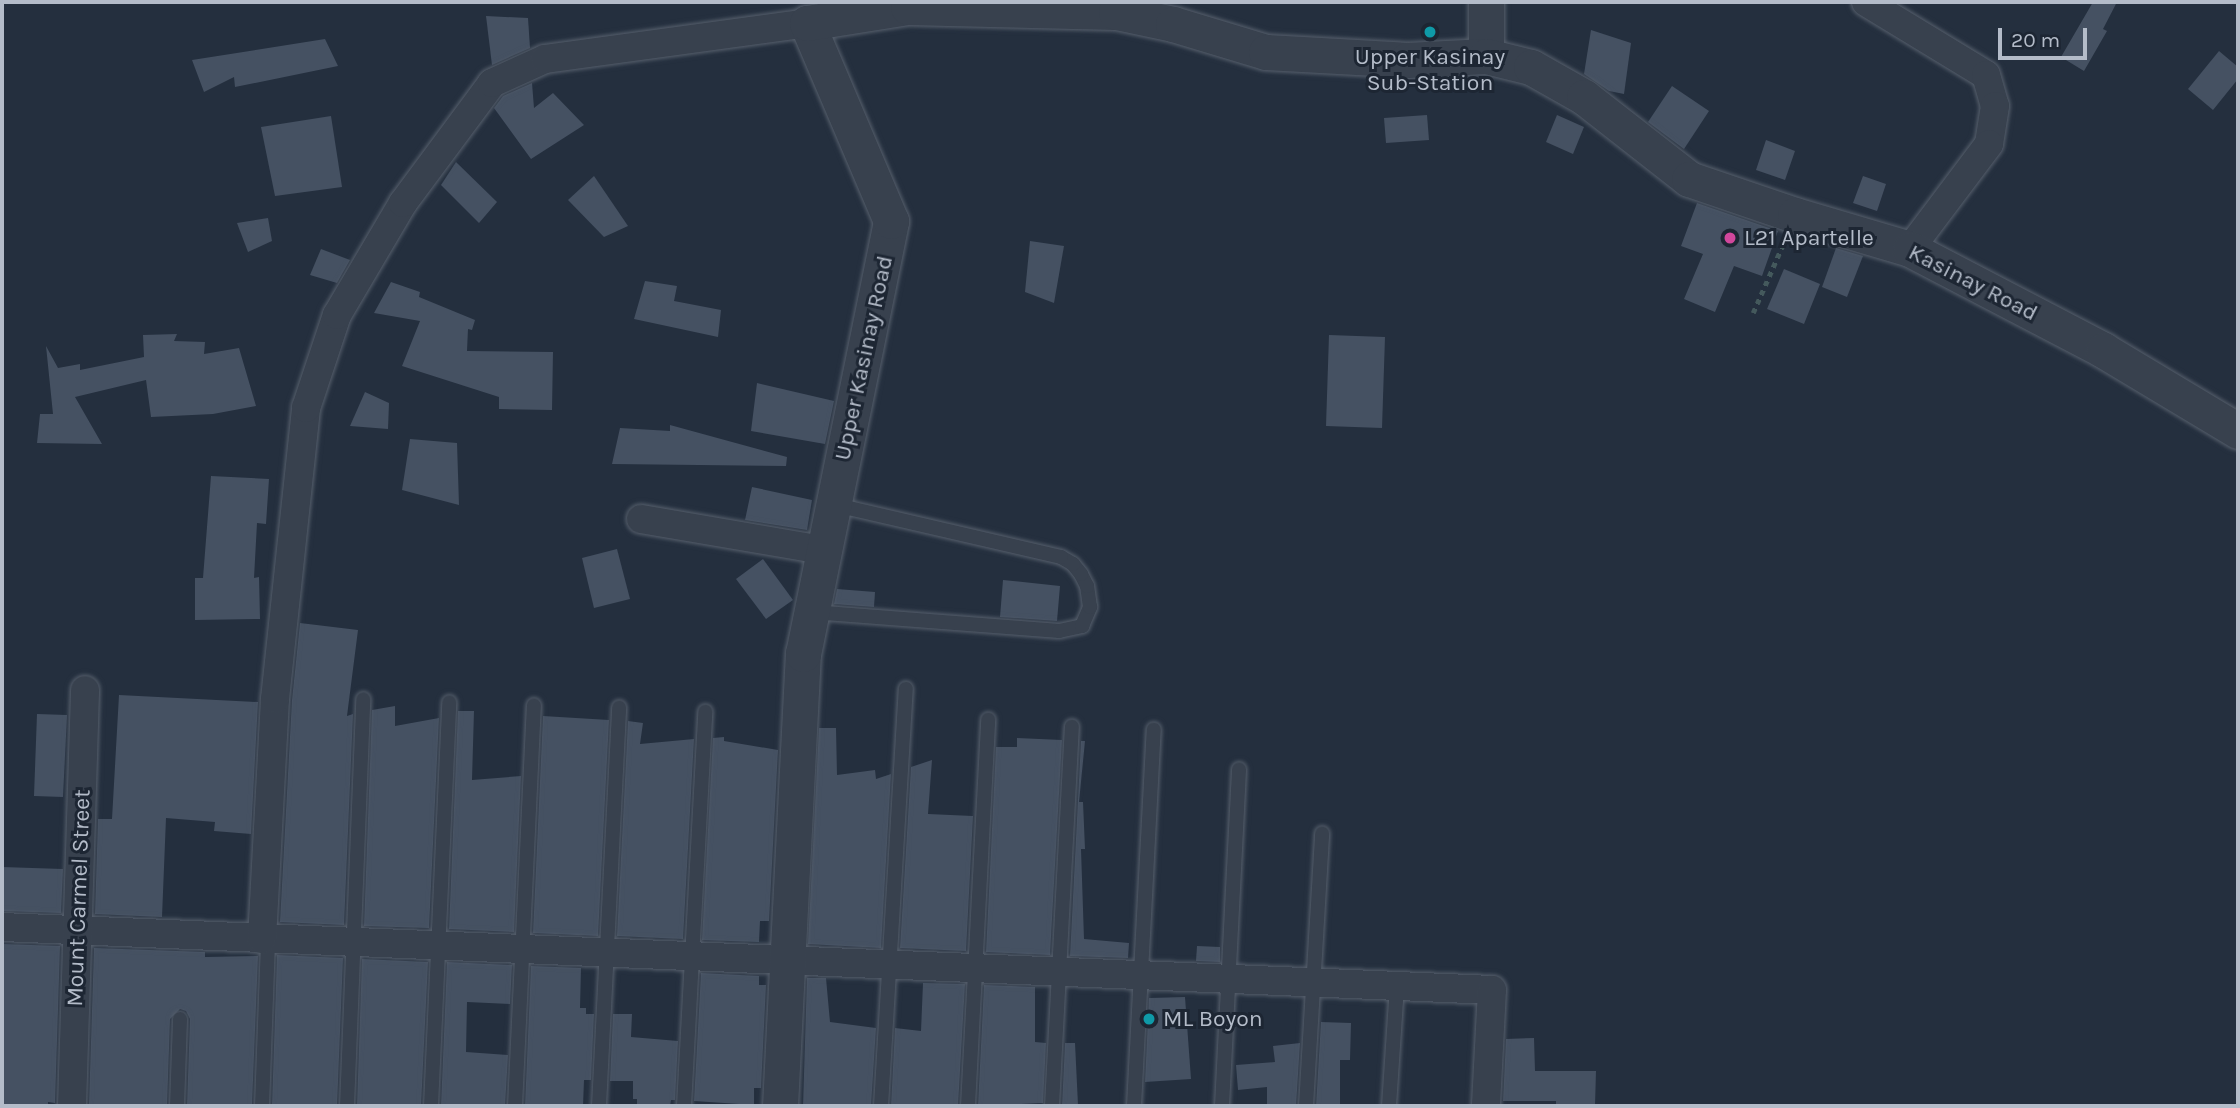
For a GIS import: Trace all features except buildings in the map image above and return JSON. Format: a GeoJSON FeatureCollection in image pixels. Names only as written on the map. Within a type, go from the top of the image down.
{"type":"FeatureCollection","features":[{"type":"Feature","properties":{"kind":"street"},"geometry":{"type":"LineString","coordinates":[[1486,2],[1486,56]]}},
{"type":"Feature","properties":{"kind":"street"},"geometry":{"type":"LineString","coordinates":[[1866,2],[1986,75],[1996,106],[1989,144],[1910,249]]}},
{"type":"Feature","properties":{"kind":"street","name":"Kasinay Road"},"geometry":{"type":"LineString","coordinates":[[807,23],[908,7],[1116,12],[1172,24],[1266,52],[1407,60],[1486,56],[1531,67],[1584,97],[1689,179],[1795,215],[1910,249],[2103,350],[2238,431]]}},
{"type":"Feature","properties":{"kind":"street"},"geometry":{"type":"LineString","coordinates":[[265,939],[275,699],[306,408],[337,315],[403,203],[492,83],[545,59],[807,23]]}},
{"type":"Feature","properties":{"kind":"street","name":"Upper Kasinay Road"},"geometry":{"type":"LineString","coordinates":[[780,1106],[803,654],[832,504],[886,260],[891,221],[807,23]]}},
{"type":"Feature","properties":{"kind":"street"},"geometry":{"type":"LineString","coordinates":[[641,519],[823,550]]}},
{"type":"Feature","properties":{"kind":"street","name":"Mount Carmel Street"},"geometry":{"type":"LineString","coordinates":[[72,1106],[85,690]]}},
{"type":"Feature","properties":{"kind":"street"},"geometry":{"type":"LineString","coordinates":[[2,927],[1492,990],[1486,1106]]}},
{"type":"Feature","properties":{"kind":"lane"},"geometry":{"type":"LineString","coordinates":[[811,612],[1059,631],[1082,626],[1090,607],[1087,586],[1081,574],[1073,564],[1060,557],[832,504]]}},
{"type":"Feature","properties":{"kind":"lane"},"geometry":{"type":"LineString","coordinates":[[881,1106],[906,689]]}},
{"type":"Feature","properties":{"kind":"lane"},"geometry":{"type":"LineString","coordinates":[[346,1106],[363,699]]}},
{"type":"Feature","properties":{"kind":"lane"},"geometry":{"type":"LineString","coordinates":[[431,1106],[449,702]]}},
{"type":"Feature","properties":{"kind":"lane"},"geometry":{"type":"LineString","coordinates":[[515,1106],[534,705]]}},
{"type":"Feature","properties":{"kind":"lane"},"geometry":{"type":"LineString","coordinates":[[599,1106],[619,708]]}},
{"type":"Feature","properties":{"kind":"lane"},"geometry":{"type":"LineString","coordinates":[[684,1106],[705,712]]}},
{"type":"Feature","properties":{"kind":"lane"},"geometry":{"type":"LineString","coordinates":[[968,1106],[988,720]]}},
{"type":"Feature","properties":{"kind":"lane"},"geometry":{"type":"LineString","coordinates":[[1052,1106],[1072,727]]}},
{"type":"Feature","properties":{"kind":"lane"},"geometry":{"type":"LineString","coordinates":[[1134,1106],[1154,730]]}},
{"type":"Feature","properties":{"kind":"lane"},"geometry":{"type":"LineString","coordinates":[[1222,1106],[1239,769]]}},
{"type":"Feature","properties":{"kind":"lane"},"geometry":{"type":"LineString","coordinates":[[1306,1106],[1322,833]]}},
{"type":"Feature","properties":{"kind":"lane"},"geometry":{"type":"LineString","coordinates":[[262,1106],[265,939]]}},
{"type":"Feature","properties":{"kind":"lane"},"geometry":{"type":"LineString","coordinates":[[1389,1106],[1397,986]]}},
{"type":"Feature","properties":{"kind":"lane"},"geometry":{"type":"LineString","coordinates":[[177,1106],[180,1019]]}},
{"type":"Feature","properties":{"kind":"path"},"geometry":{"type":"LineString","coordinates":[[1753,313],[1795,215]]}},
{"type":"Feature","properties":{"kind":"place","name":"Upper Kasinay Sub-Station"},"geometry":{"type":"Point","coordinates":[1430,32]}},
{"type":"Feature","properties":{"kind":"place","name":"L21 Apartelle"},"geometry":{"type":"Point","coordinates":[1730,238]}},
{"type":"Feature","properties":{"kind":"place","name":"ML Boyon"},"geometry":{"type":"Point","coordinates":[1149,1019]}}]}
